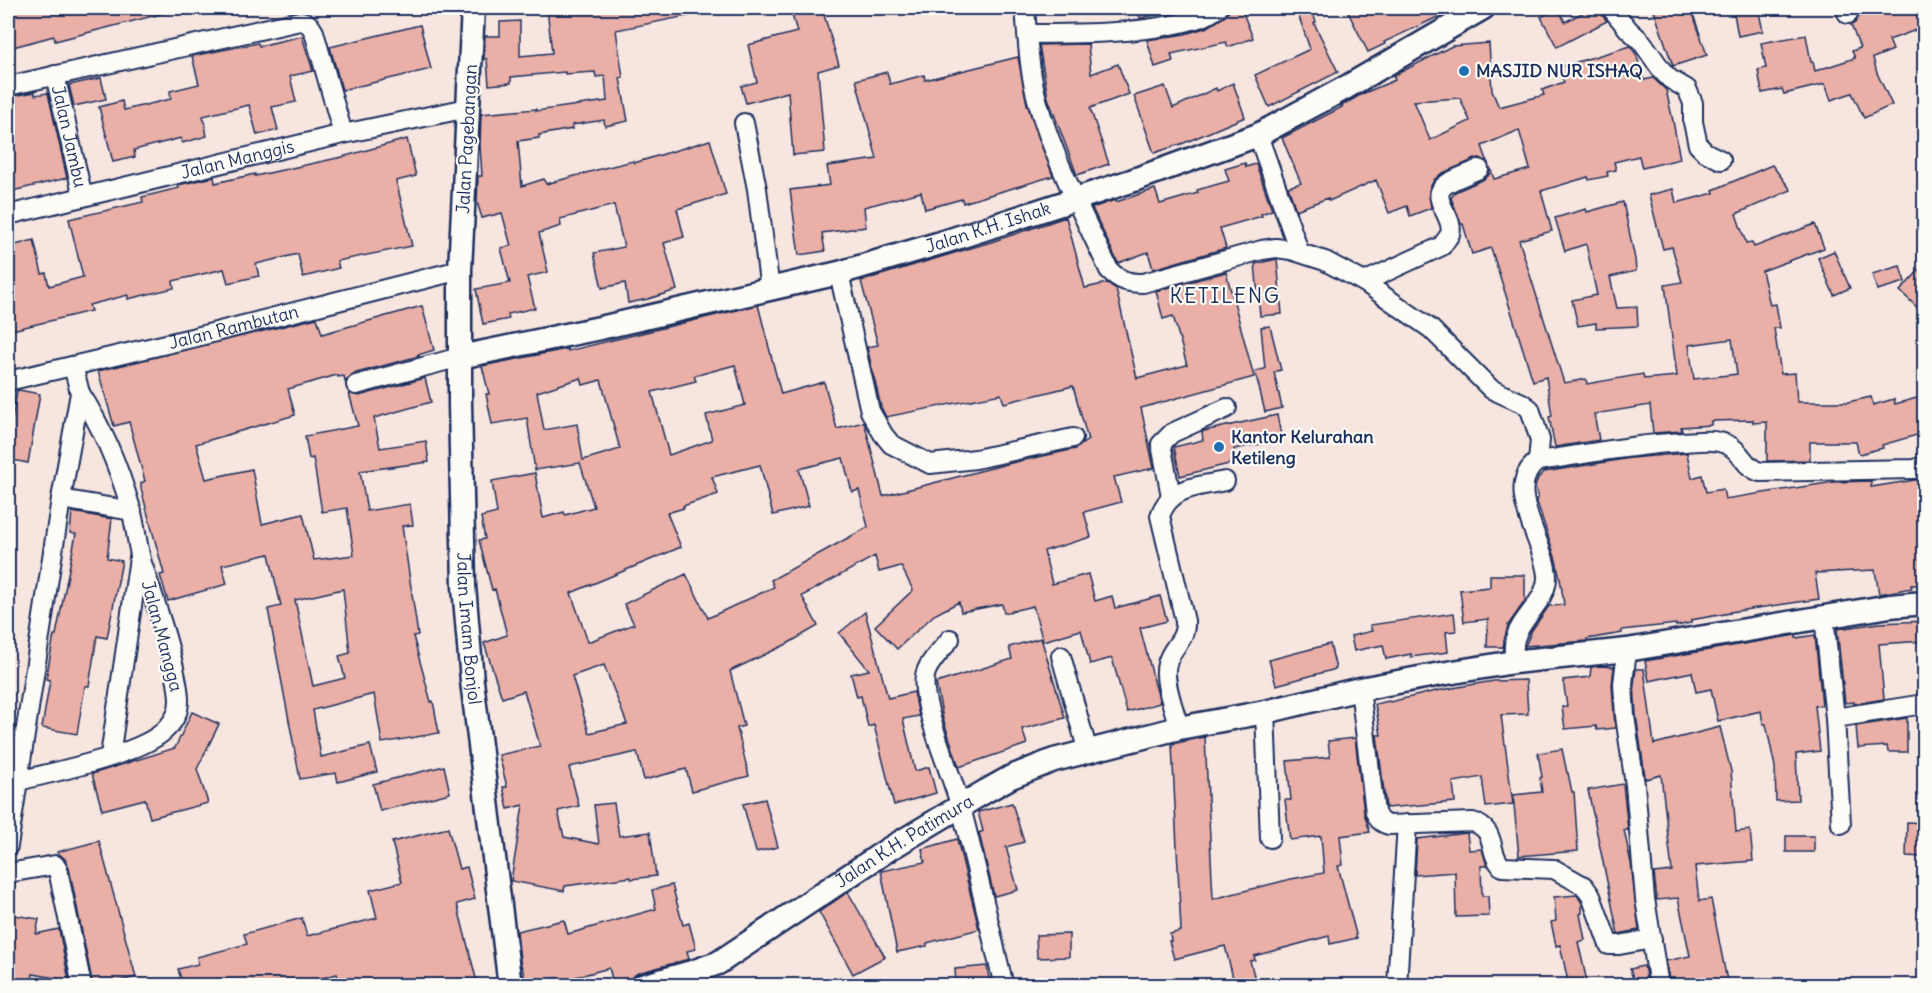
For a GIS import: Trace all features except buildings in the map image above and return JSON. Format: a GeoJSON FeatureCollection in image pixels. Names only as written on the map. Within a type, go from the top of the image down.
{"type":"FeatureCollection","features":[{"type":"Feature","properties":{"kind":"street","name":"Jalan Pagebangan"},"geometry":{"type":"LineString","coordinates":[[460,270],[473,8]]}},
{"type":"Feature","properties":{"kind":"street"},"geometry":{"type":"LineString","coordinates":[[1025,8],[1032,78],[1040,107],[1076,200],[1109,270],[1122,281],[1143,283],[1276,248],[1299,251],[1325,261],[1364,282],[1431,329],[1491,389],[1530,409],[1540,440],[1539,461]]}},
{"type":"Feature","properties":{"kind":"street"},"geometry":{"type":"LineString","coordinates":[[1027,34],[1114,31],[1164,25],[1204,16],[1218,8]]}},
{"type":"Feature","properties":{"kind":"street"},"geometry":{"type":"LineString","coordinates":[[1611,8],[1642,42],[1663,72],[1687,89],[1693,103],[1693,122],[1698,145],[1705,153],[1721,160]]}},
{"type":"Feature","properties":{"kind":"street","name":"Jalan K.H. Ishak"},"geometry":{"type":"LineString","coordinates":[[460,357],[600,328],[839,273],[1076,200],[1258,135],[1345,88],[1469,11]]}},
{"type":"Feature","properties":{"kind":"street"},"geometry":{"type":"LineString","coordinates":[[8,86],[306,22],[311,25],[314,32],[343,134]]}},
{"type":"Feature","properties":{"kind":"street","name":"Jalan Jambu"},"geometry":{"type":"LineString","coordinates":[[55,75],[83,197]]}},
{"type":"Feature","properties":{"kind":"street","name":"Jalan Manggis"},"geometry":{"type":"LineString","coordinates":[[8,215],[343,134],[468,108]]}},
{"type":"Feature","properties":{"kind":"street"},"geometry":{"type":"LineString","coordinates":[[744,123],[757,189],[770,290]]}},
{"type":"Feature","properties":{"kind":"street"},"geometry":{"type":"LineString","coordinates":[[1258,135],[1299,251]]}},
{"type":"Feature","properties":{"kind":"street"},"geometry":{"type":"LineString","coordinates":[[1364,282],[1442,246],[1450,230],[1439,192],[1446,184],[1479,169]]}},
{"type":"Feature","properties":{"kind":"street","name":"Jalan Imam Bonjol"},"geometry":{"type":"LineString","coordinates":[[460,270],[464,586],[472,681],[510,986]]}},
{"type":"Feature","properties":{"kind":"street","name":"Jalan Rambutan"},"geometry":{"type":"LineString","coordinates":[[8,381],[196,337],[460,270]]}},
{"type":"Feature","properties":{"kind":"street"},"geometry":{"type":"LineString","coordinates":[[839,273],[870,411],[891,444],[930,464],[976,459],[1073,438]]}},
{"type":"Feature","properties":{"kind":"street"},"geometry":{"type":"LineString","coordinates":[[356,385],[460,357]]}},
{"type":"Feature","properties":{"kind":"street"},"geometry":{"type":"LineString","coordinates":[[8,846],[61,498],[80,393],[73,366]]}},
{"type":"Feature","properties":{"kind":"street","name":"Jalan Mangga"},"geometry":{"type":"LineString","coordinates":[[18,781],[88,763],[154,740],[177,714],[179,690],[168,642],[139,553],[132,511],[95,416],[80,393]]}},
{"type":"Feature","properties":{"kind":"street"},"geometry":{"type":"LineString","coordinates":[[1171,496],[1161,444],[1172,433],[1227,408]]}},
{"type":"Feature","properties":{"kind":"street"},"geometry":{"type":"LineString","coordinates":[[1514,662],[1513,646],[1517,633],[1541,596],[1546,583],[1545,569],[1523,490],[1526,474],[1539,461],[1649,444],[1709,440],[1734,447],[1751,469],[1760,472],[1914,469],[1924,466]]}},
{"type":"Feature","properties":{"kind":"street"},"geometry":{"type":"LineString","coordinates":[[1179,728],[1166,677],[1166,664],[1182,639],[1185,621],[1160,516],[1163,506],[1177,492],[1225,481]]}},
{"type":"Feature","properties":{"kind":"street"},"geometry":{"type":"LineString","coordinates":[[61,498],[132,511]]}},
{"type":"Feature","properties":{"kind":"street"},"geometry":{"type":"LineString","coordinates":[[110,756],[139,553]]}},
{"type":"Feature","properties":{"kind":"street","name":"Jalan K.H. Patimura"},"geometry":{"type":"LineString","coordinates":[[642,986],[718,963],[889,849],[986,790],[1054,760],[1179,728],[1265,712],[1360,689],[1514,662],[1627,650],[1890,606],[1924,603]]}},
{"type":"Feature","properties":{"kind":"street"},"geometry":{"type":"LineString","coordinates":[[1824,617],[1835,718],[1841,824]]}},
{"type":"Feature","properties":{"kind":"street"},"geometry":{"type":"LineString","coordinates":[[950,639],[927,669],[925,684],[929,708],[961,806],[1004,986]]}},
{"type":"Feature","properties":{"kind":"street"},"geometry":{"type":"LineString","coordinates":[[1627,650],[1623,684],[1624,716],[1635,785],[1645,899],[1659,986]]}},
{"type":"Feature","properties":{"kind":"street"},"geometry":{"type":"LineString","coordinates":[[1061,656],[1088,752]]}},
{"type":"Feature","properties":{"kind":"street"},"geometry":{"type":"LineString","coordinates":[[1360,689],[1375,813],[1382,824],[1473,822],[1482,826],[1489,833],[1497,862],[1502,867],[1554,869],[1584,886],[1592,896],[1609,945],[1652,939]]}},
{"type":"Feature","properties":{"kind":"street"},"geometry":{"type":"LineString","coordinates":[[1835,718],[1924,704]]}},
{"type":"Feature","properties":{"kind":"street"},"geometry":{"type":"LineString","coordinates":[[1265,712],[1270,838]]}},
{"type":"Feature","properties":{"kind":"street"},"geometry":{"type":"LineString","coordinates":[[1397,986],[1407,824]]}},
{"type":"Feature","properties":{"kind":"street"},"geometry":{"type":"LineString","coordinates":[[8,873],[55,865],[58,870],[82,986]]}},
{"type":"Feature","properties":{"kind":"place","name":"MASJID NUR ISHAQ"},"geometry":{"type":"Point","coordinates":[1464,71]}},
{"type":"Feature","properties":{"kind":"place","name":"Kantor Kelurahan Ketileng"},"geometry":{"type":"Point","coordinates":[1219,447]}},
{"type":"Feature","properties":{"kind":"district","name":"KETILENG"},"geometry":{"type":"Point","coordinates":[1225,296]}}]}
